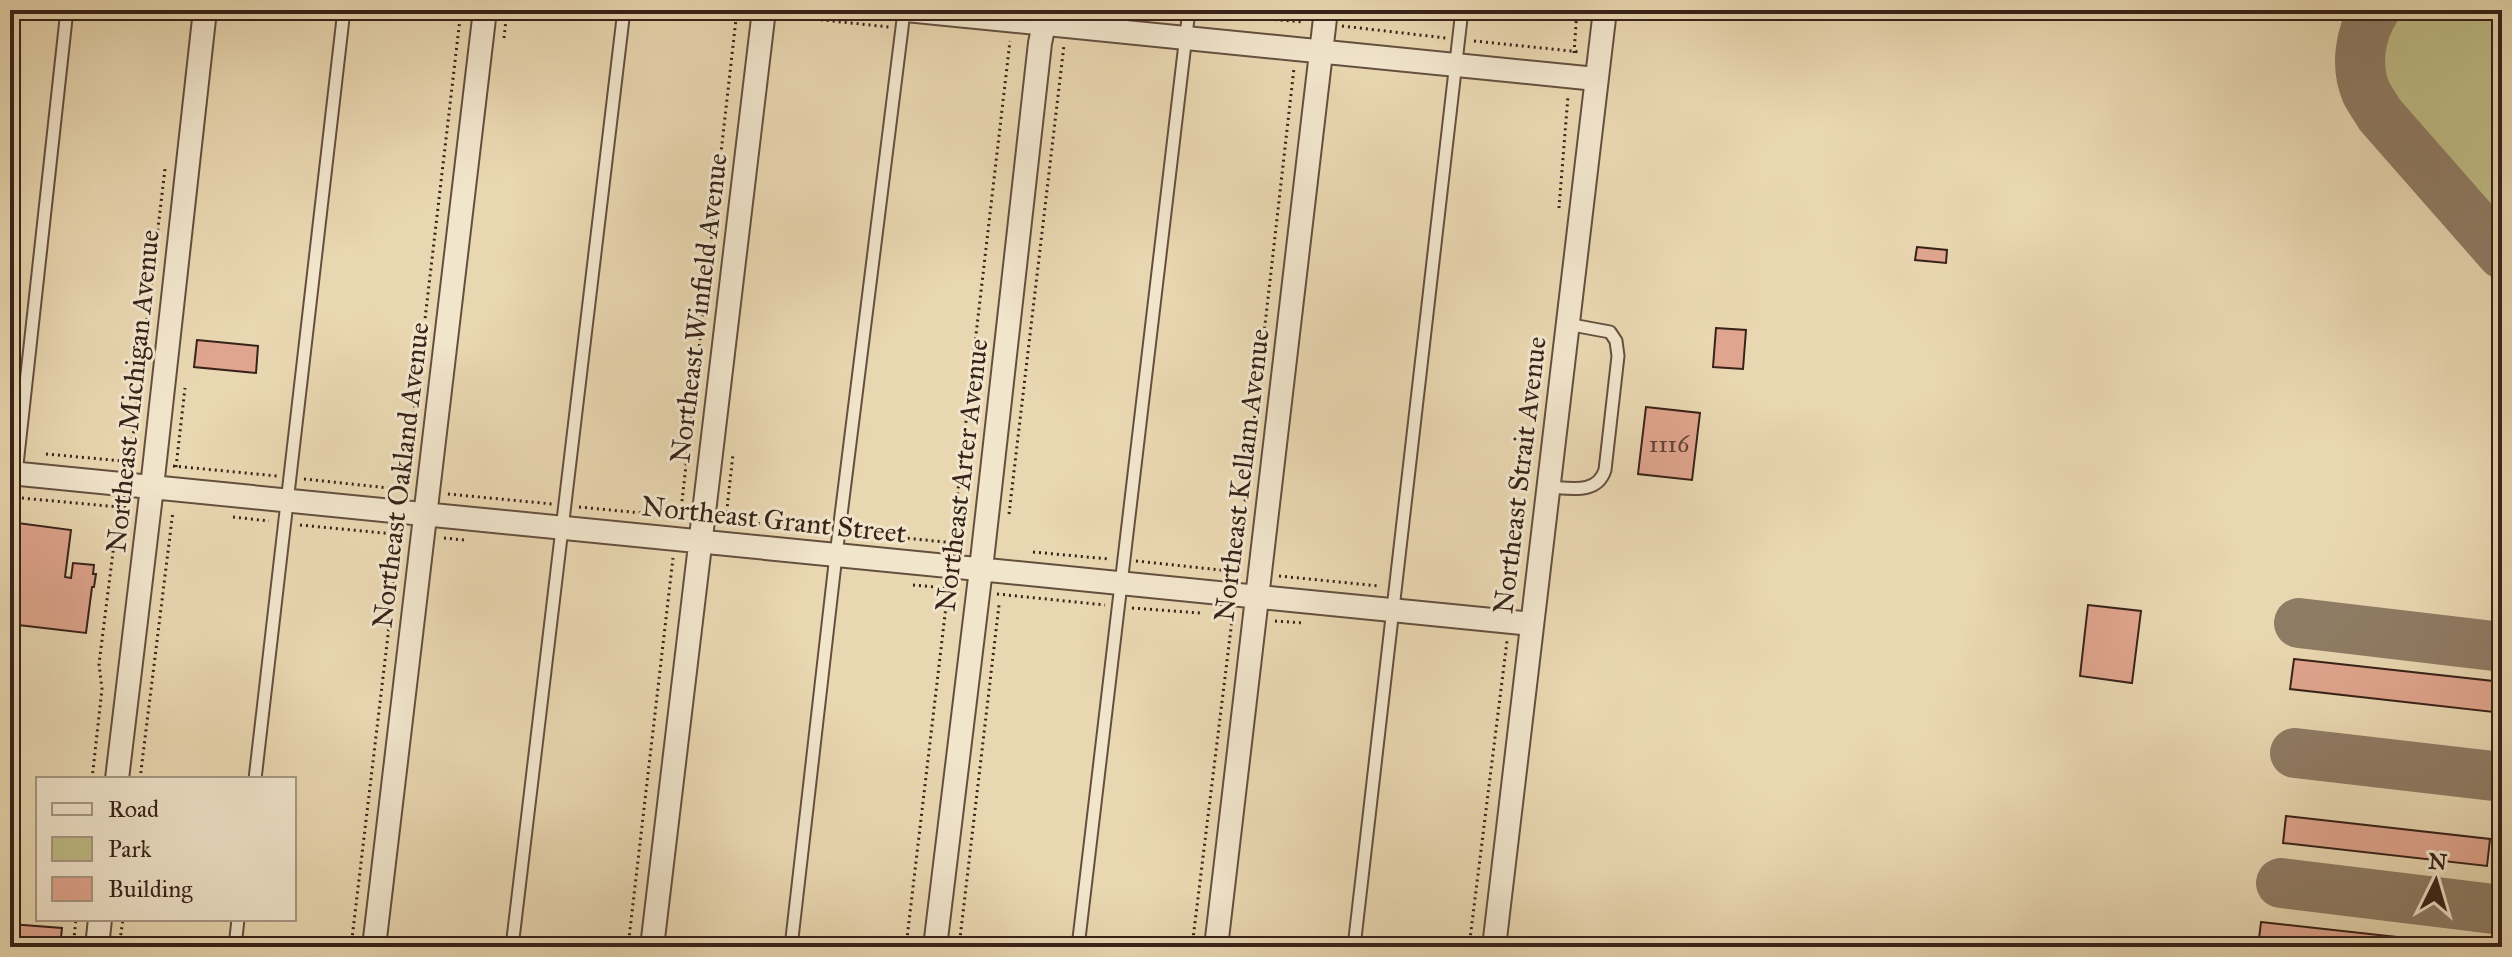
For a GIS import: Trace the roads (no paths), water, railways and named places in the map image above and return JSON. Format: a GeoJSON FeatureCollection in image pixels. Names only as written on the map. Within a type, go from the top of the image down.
{"type":"FeatureCollection","features":[{"type":"Feature","properties":{"kind":"street","name":"Northeast Michigan Avenue"},"geometry":{"type":"LineString","coordinates":[[117,777],[205,10]]}},
{"type":"Feature","properties":{"kind":"street","name":"Northeast Oakland Avenue"},"geometry":{"type":"LineString","coordinates":[[374,947],[414,513],[485,10]]}},
{"type":"Feature","properties":{"kind":"street","name":"Northeast Strait Avenue"},"geometry":{"type":"LineString","coordinates":[[1494,947],[1521,623],[1548,487],[1605,10]]}},
{"type":"Feature","properties":{"kind":"street","name":"Northeast Winfield Avenue"},"geometry":{"type":"LineString","coordinates":[[652,947],[763,14]]}},
{"type":"Feature","properties":{"kind":"street"},"geometry":{"type":"LineString","coordinates":[[907,15],[1053,20],[1185,38],[1596,79]]}},
{"type":"Feature","properties":{"kind":"street","name":"Northeast Kellam Avenue"},"geometry":{"type":"LineString","coordinates":[[1216,947],[1246,596],[1325,17]]}},
{"type":"Feature","properties":{"kind":"street","name":"Northeast Arter Avenue"},"geometry":{"type":"LineString","coordinates":[[935,947],[992,570],[1040,43],[1053,20]]}},
{"type":"Feature","properties":{"kind":"street","name":"Northeast Grant Street"},"geometry":{"type":"LineString","coordinates":[[13,474],[1521,623]]}},
{"type":"Feature","properties":{"kind":"street"},"geometry":{"type":"LineString","coordinates":[[97,947],[100,921]]}},
{"type":"Feature","properties":{"kind":"lane"},"geometry":{"type":"LineString","coordinates":[[13,474],[67,10]]}},
{"type":"Feature","properties":{"kind":"lane"},"geometry":{"type":"LineString","coordinates":[[255,777],[344,10]]}},
{"type":"Feature","properties":{"kind":"lane"},"geometry":{"type":"LineString","coordinates":[[512,947],[624,10]]}},
{"type":"Feature","properties":{"kind":"lane"},"geometry":{"type":"LineString","coordinates":[[1354,947],[1462,10]]}},
{"type":"Feature","properties":{"kind":"lane"},"geometry":{"type":"LineString","coordinates":[[1078,947],[1188,11]]}},
{"type":"Feature","properties":{"kind":"lane"},"geometry":{"type":"LineString","coordinates":[[791,947],[836,555],[907,15]]}},
{"type":"Feature","properties":{"kind":"lane"},"geometry":{"type":"LineString","coordinates":[[1548,487],[1584,489],[1602,478],[1605,470],[1618,356],[1616,341],[1610,332],[1567,324]]}},
{"type":"Feature","properties":{"kind":"lane"},"geometry":{"type":"LineString","coordinates":[[235,947],[238,921]]}}]}
